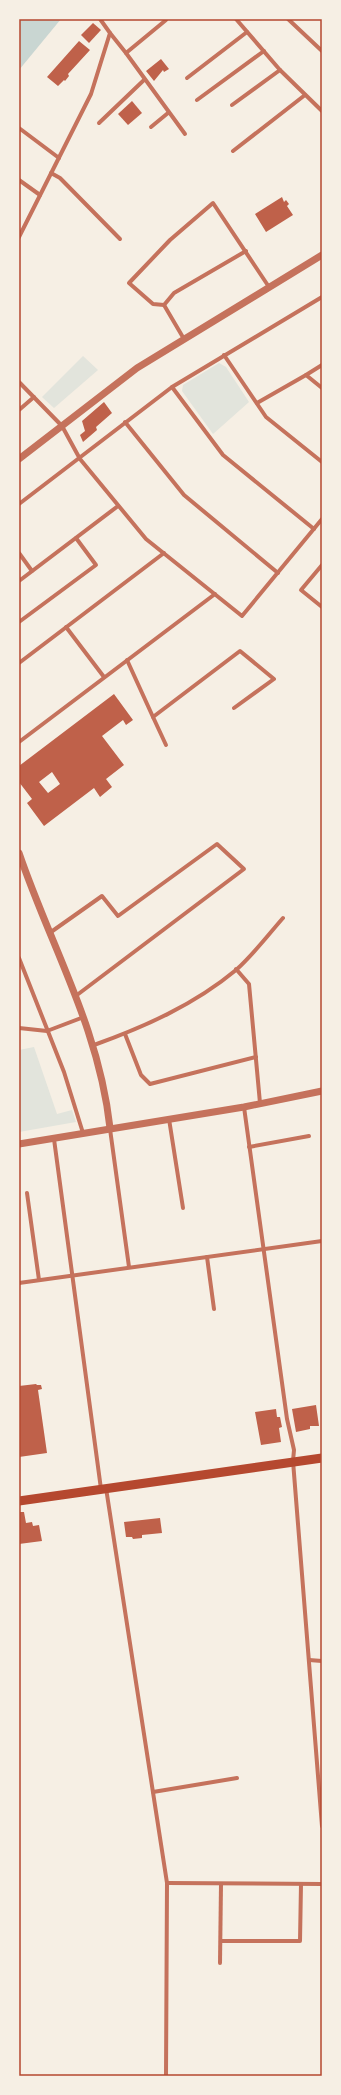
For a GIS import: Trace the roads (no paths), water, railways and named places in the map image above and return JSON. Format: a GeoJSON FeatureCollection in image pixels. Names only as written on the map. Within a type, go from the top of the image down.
{"type":"FeatureCollection","features":[{"type":"Feature","properties":{"kind":"main road"},"geometry":{"type":"LineString","coordinates":[[19,1502],[103,1488],[322,1458]]}},
{"type":"Feature","properties":{"kind":"street"},"geometry":{"type":"LineString","coordinates":[[100,19],[185,134]]}},
{"type":"Feature","properties":{"kind":"street"},"geometry":{"type":"LineString","coordinates":[[236,19],[280,70],[322,110]]}},
{"type":"Feature","properties":{"kind":"street"},"geometry":{"type":"LineString","coordinates":[[288,19],[322,51]]}},
{"type":"Feature","properties":{"kind":"street"},"geometry":{"type":"LineString","coordinates":[[126,53],[166,20]]}},
{"type":"Feature","properties":{"kind":"street"},"geometry":{"type":"LineString","coordinates":[[187,78],[247,32]]}},
{"type":"Feature","properties":{"kind":"street"},"geometry":{"type":"LineString","coordinates":[[19,237],[91,94],[110,33]]}},
{"type":"Feature","properties":{"kind":"street"},"geometry":{"type":"LineString","coordinates":[[197,100],[264,51]]}},
{"type":"Feature","properties":{"kind":"street"},"geometry":{"type":"LineString","coordinates":[[232,105],[280,70]]}},
{"type":"Feature","properties":{"kind":"street"},"geometry":{"type":"LineString","coordinates":[[99,123],[144,80]]}},
{"type":"Feature","properties":{"kind":"street"},"geometry":{"type":"LineString","coordinates":[[233,151],[305,95]]}},
{"type":"Feature","properties":{"kind":"street"},"geometry":{"type":"LineString","coordinates":[[151,127],[168,113]]}},
{"type":"Feature","properties":{"kind":"street"},"geometry":{"type":"LineString","coordinates":[[19,128],[59,158]]}},
{"type":"Feature","properties":{"kind":"street"},"geometry":{"type":"LineString","coordinates":[[51,173],[60,178],[120,239]]}},
{"type":"Feature","properties":{"kind":"street"},"geometry":{"type":"LineString","coordinates":[[19,180],[40,195]]}},
{"type":"Feature","properties":{"kind":"street"},"geometry":{"type":"LineString","coordinates":[[164,305],[153,304],[128,282],[170,240],[213,203],[269,286]]}},
{"type":"Feature","properties":{"kind":"street"},"geometry":{"type":"LineString","coordinates":[[164,305],[174,293],[246,251]]}},
{"type":"Feature","properties":{"kind":"street"},"geometry":{"type":"LineString","coordinates":[[19,459],[137,368],[322,255]]}},
{"type":"Feature","properties":{"kind":"street"},"geometry":{"type":"LineString","coordinates":[[19,504],[80,459],[125,422],[172,387],[322,297]]}},
{"type":"Feature","properties":{"kind":"street"},"geometry":{"type":"LineString","coordinates":[[164,305],[184,339]]}},
{"type":"Feature","properties":{"kind":"street"},"geometry":{"type":"LineString","coordinates":[[224,355],[266,417],[322,462]]}},
{"type":"Feature","properties":{"kind":"street"},"geometry":{"type":"LineString","coordinates":[[257,403],[322,365]]}},
{"type":"Feature","properties":{"kind":"street"},"geometry":{"type":"LineString","coordinates":[[306,375],[322,388]]}},
{"type":"Feature","properties":{"kind":"street"},"geometry":{"type":"LineString","coordinates":[[19,382],[62,426],[80,459],[146,539],[242,616],[322,519]]}},
{"type":"Feature","properties":{"kind":"street"},"geometry":{"type":"LineString","coordinates":[[172,387],[223,455],[314,529]]}},
{"type":"Feature","properties":{"kind":"street"},"geometry":{"type":"LineString","coordinates":[[19,410],[34,397]]}},
{"type":"Feature","properties":{"kind":"street"},"geometry":{"type":"LineString","coordinates":[[125,422],[184,495],[278,573]]}},
{"type":"Feature","properties":{"kind":"street"},"geometry":{"type":"LineString","coordinates":[[19,580],[118,506]]}},
{"type":"Feature","properties":{"kind":"street"},"geometry":{"type":"LineString","coordinates":[[19,622],[96,565],[76,538]]}},
{"type":"Feature","properties":{"kind":"street"},"geometry":{"type":"LineString","coordinates":[[19,553],[32,571]]}},
{"type":"Feature","properties":{"kind":"street"},"geometry":{"type":"LineString","coordinates":[[19,663],[164,553]]}},
{"type":"Feature","properties":{"kind":"street"},"geometry":{"type":"LineString","coordinates":[[322,565],[301,590],[322,607]]}},
{"type":"Feature","properties":{"kind":"street"},"geometry":{"type":"LineString","coordinates":[[19,742],[216,594]]}},
{"type":"Feature","properties":{"kind":"street"},"geometry":{"type":"LineString","coordinates":[[66,628],[104,677]]}},
{"type":"Feature","properties":{"kind":"street"},"geometry":{"type":"LineString","coordinates":[[153,717],[240,651],[274,679],[234,708]]}},
{"type":"Feature","properties":{"kind":"street"},"geometry":{"type":"LineString","coordinates":[[127,660],[166,745]]}},
{"type":"Feature","properties":{"kind":"street"},"geometry":{"type":"LineString","coordinates":[[51,932],[102,896],[118,916],[217,844],[244,869],[77,995]]}},
{"type":"Feature","properties":{"kind":"street"},"geometry":{"type":"LineString","coordinates":[[20,856],[77,995],[94,1045],[107,1104],[129,1267]]}},
{"type":"Feature","properties":{"kind":"street"},"geometry":{"type":"LineString","coordinates":[[94,1045],[125,1034],[182,1008],[236,969],[283,918]]}},
{"type":"Feature","properties":{"kind":"street"},"geometry":{"type":"LineString","coordinates":[[19,958],[20,965],[64,1072],[83,1133]]}},
{"type":"Feature","properties":{"kind":"street"},"geometry":{"type":"LineString","coordinates":[[236,969],[249,984],[260,1103]]}},
{"type":"Feature","properties":{"kind":"street"},"geometry":{"type":"LineString","coordinates":[[19,1028],[47,1031],[84,1016]]}},
{"type":"Feature","properties":{"kind":"street"},"geometry":{"type":"LineString","coordinates":[[125,1034],[141,1075],[150,1084],[256,1057]]}},
{"type":"Feature","properties":{"kind":"street"},"geometry":{"type":"LineString","coordinates":[[19,1144],[244,1106],[322,1091]]}},
{"type":"Feature","properties":{"kind":"street"},"geometry":{"type":"LineString","coordinates":[[244,1106],[287,1419],[294,1450],[293,1461],[322,1826]]}},
{"type":"Feature","properties":{"kind":"street"},"geometry":{"type":"LineString","coordinates":[[169,1119],[183,1208]]}},
{"type":"Feature","properties":{"kind":"street"},"geometry":{"type":"LineString","coordinates":[[249,1147],[309,1136]]}},
{"type":"Feature","properties":{"kind":"street"},"geometry":{"type":"LineString","coordinates":[[54,1138],[71,1275],[103,1488],[167,1883],[166,2076]]}},
{"type":"Feature","properties":{"kind":"street"},"geometry":{"type":"LineString","coordinates":[[27,1193],[39,1280]]}},
{"type":"Feature","properties":{"kind":"street"},"geometry":{"type":"LineString","coordinates":[[19,1283],[322,1241]]}},
{"type":"Feature","properties":{"kind":"street"},"geometry":{"type":"LineString","coordinates":[[206,1257],[214,1309]]}},
{"type":"Feature","properties":{"kind":"street"},"geometry":{"type":"LineString","coordinates":[[308,1660],[322,1661]]}},
{"type":"Feature","properties":{"kind":"street"},"geometry":{"type":"LineString","coordinates":[[153,1792],[237,1778]]}},
{"type":"Feature","properties":{"kind":"street"},"geometry":{"type":"LineString","coordinates":[[167,1883],[322,1884]]}},
{"type":"Feature","properties":{"kind":"street"},"geometry":{"type":"LineString","coordinates":[[220,1963],[221,1884]]}},
{"type":"Feature","properties":{"kind":"street"},"geometry":{"type":"LineString","coordinates":[[221,1941],[300,1941],[301,1884]]}}]}
